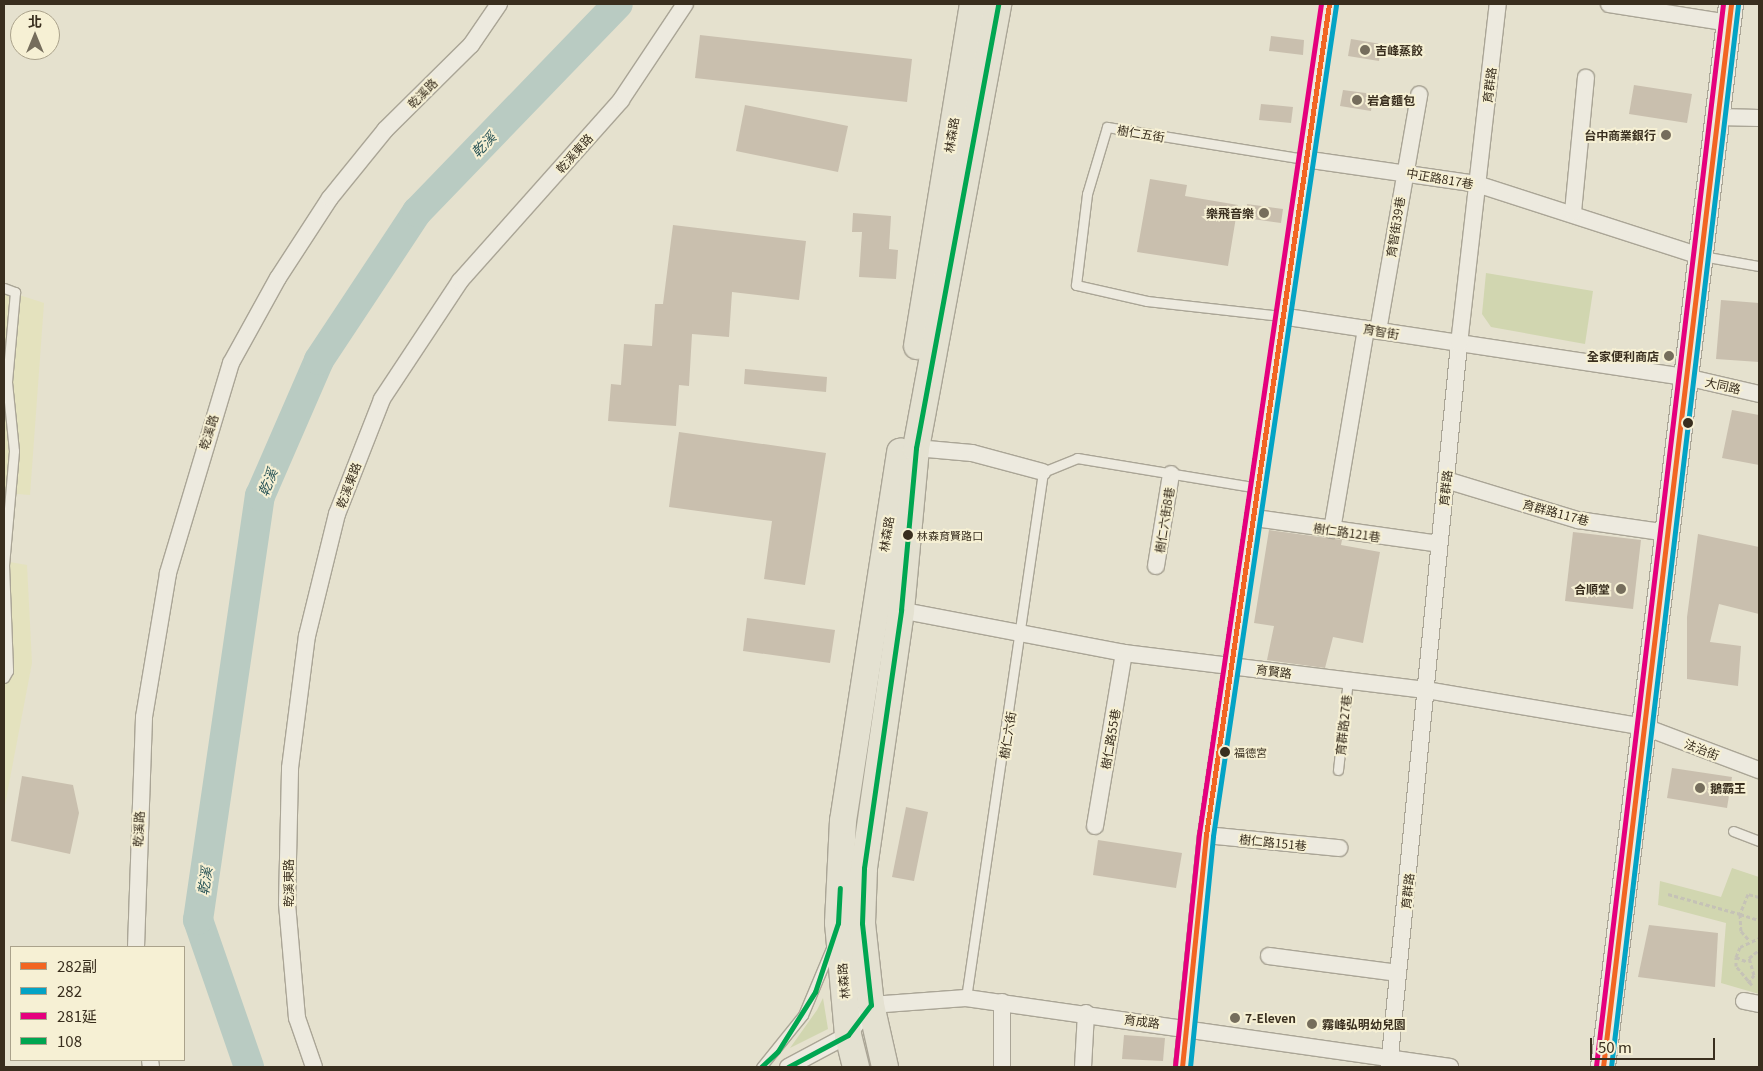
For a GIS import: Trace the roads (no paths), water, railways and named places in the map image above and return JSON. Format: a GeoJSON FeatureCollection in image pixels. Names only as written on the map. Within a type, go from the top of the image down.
{"type":"FeatureCollection","features":[{"type":"Feature","properties":{"kind":"main road","name":"林森路"},"geometry":{"type":"LineString","coordinates":[[856,1067],[848,1035],[838,924],[844,821],[875,604],[973,4]]}},
{"type":"Feature","properties":{"kind":"main road","name":"林森路"},"geometry":{"type":"LineString","coordinates":[[885,1067],[870,1005],[862,923],[864,868],[901,610],[916,448],[998,4]]}},
{"type":"Feature","properties":{"kind":"street","name":"乾溪路"},"geometry":{"type":"LineString","coordinates":[[136,946],[144,717],[168,572],[231,363],[278,278],[330,198],[385,130],[471,45],[499,4]]}},
{"type":"Feature","properties":{"kind":"street","name":"乾溪東路"},"geometry":{"type":"LineString","coordinates":[[314,1067],[297,1018],[287,904],[290,768],[307,636],[337,514],[382,399],[460,281],[621,100],[685,4]]}},
{"type":"Feature","properties":{"kind":"street"},"geometry":{"type":"LineString","coordinates":[[1182,1067],[1183,1026],[1206,835],[1255,518],[1281,316],[1329,4]]}},
{"type":"Feature","properties":{"kind":"street","name":"育群路"},"geometry":{"type":"LineString","coordinates":[[1390,1063],[1459,344],[1498,4]]}},
{"type":"Feature","properties":{"kind":"street"},"geometry":{"type":"LineString","coordinates":[[1603,1067],[1730,13],[1609,4]]}},
{"type":"Feature","properties":{"kind":"street"},"geometry":{"type":"LineString","coordinates":[[1573,212],[1586,78]]}},
{"type":"Feature","properties":{"kind":"street","name":"育智街39巷"},"geometry":{"type":"LineString","coordinates":[[1332,530],[1419,95]]}},
{"type":"Feature","properties":{"kind":"street"},"geometry":{"type":"LineString","coordinates":[[1718,117],[1759,118]]}},
{"type":"Feature","properties":{"kind":"street","name":"中正路817巷"},"geometry":{"type":"LineString","coordinates":[[1304,159],[1477,184],[1573,212],[1700,256]]}},
{"type":"Feature","properties":{"kind":"street","name":"育智街"},"geometry":{"type":"LineString","coordinates":[[1281,316],[1686,377]]}},
{"type":"Feature","properties":{"kind":"street","name":"大同路"},"geometry":{"type":"LineString","coordinates":[[1686,377],[1759,394]]}},
{"type":"Feature","properties":{"kind":"street"},"geometry":{"type":"LineString","coordinates":[[916,448],[972,453],[1043,472]]}},
{"type":"Feature","properties":{"kind":"street","name":"樹仁六街8巷"},"geometry":{"type":"LineString","coordinates":[[1156,566],[1171,474]]}},
{"type":"Feature","properties":{"kind":"street","name":"育群路117巷"},"geometry":{"type":"LineString","coordinates":[[1446,480],[1578,520],[1668,533]]}},
{"type":"Feature","properties":{"kind":"street","name":"樹仁路121巷"},"geometry":{"type":"LineString","coordinates":[[1255,518],[1439,544]]}},
{"type":"Feature","properties":{"kind":"street","name":"育賢路"},"geometry":{"type":"LineString","coordinates":[[875,604],[1022,636],[1124,653],[1426,690],[1645,727]]}},
{"type":"Feature","properties":{"kind":"street","name":"樹仁路55巷"},"geometry":{"type":"LineString","coordinates":[[1095,826],[1124,653]]}},
{"type":"Feature","properties":{"kind":"street","name":"法治街"},"geometry":{"type":"LineString","coordinates":[[1645,727],[1759,770]]}},
{"type":"Feature","properties":{"kind":"street","name":"樹仁路151巷"},"geometry":{"type":"LineString","coordinates":[[1206,835],[1339,848]]}},
{"type":"Feature","properties":{"kind":"street"},"geometry":{"type":"LineString","coordinates":[[1269,956],[1398,973]]}},
{"type":"Feature","properties":{"kind":"street","name":"育成路"},"geometry":{"type":"LineString","coordinates":[[870,1005],[966,998],[1183,1026],[1390,1063],[1450,1067]]}},
{"type":"Feature","properties":{"kind":"street"},"geometry":{"type":"LineString","coordinates":[[1002,1002],[1002,1067]]}},
{"type":"Feature","properties":{"kind":"street"},"geometry":{"type":"LineString","coordinates":[[788,1067],[848,1035],[870,1005]]}},
{"type":"Feature","properties":{"kind":"street"},"geometry":{"type":"LineString","coordinates":[[1083,1067],[1086,1014]]}},
{"type":"Feature","properties":{"kind":"lane","name":"樹仁五街"},"geometry":{"type":"LineString","coordinates":[[1076,285],[1087,194],[1107,127],[1304,159]]}},
{"type":"Feature","properties":{"kind":"lane"},"geometry":{"type":"LineString","coordinates":[[1700,256],[1759,266]]}},
{"type":"Feature","properties":{"kind":"lane","name":"育智街"},"geometry":{"type":"LineString","coordinates":[[1076,285],[1147,301],[1281,316]]}},
{"type":"Feature","properties":{"kind":"lane"},"geometry":{"type":"LineString","coordinates":[[4,288],[14,292],[7,382],[14,451],[4,565],[8,672],[4,678]]}},
{"type":"Feature","properties":{"kind":"lane"},"geometry":{"type":"LineString","coordinates":[[1043,472],[1078,458],[1259,488]]}},
{"type":"Feature","properties":{"kind":"lane","name":"樹仁六街"},"geometry":{"type":"LineString","coordinates":[[966,998],[1022,636],[1043,472]]}},
{"type":"Feature","properties":{"kind":"lane","name":"育群路27巷"},"geometry":{"type":"LineString","coordinates":[[1338,770],[1348,680]]}},
{"type":"Feature","properties":{"kind":"lane"},"geometry":{"type":"LineString","coordinates":[[1733,831],[1759,841]]}},
{"type":"Feature","properties":{"kind":"lane"},"geometry":{"type":"LineString","coordinates":[[761,1067],[803,1015],[824,972],[838,924]]}},
{"type":"Feature","properties":{"kind":"waterway","name":"乾溪"},"geometry":{"type":"LineString","coordinates":[[249,1067],[198,920],[260,496],[319,360],[417,212],[618,4]]}},
{"type":"Feature","properties":{"kind":"place","name":"吉峰蒸餃"},"geometry":{"type":"Point","coordinates":[1365,50]}},
{"type":"Feature","properties":{"kind":"place","name":"岩倉麵包"},"geometry":{"type":"Point","coordinates":[1357,100]}},
{"type":"Feature","properties":{"kind":"place","name":"台中商業銀行"},"geometry":{"type":"Point","coordinates":[1666,135]}},
{"type":"Feature","properties":{"kind":"place","name":"樂飛音樂"},"geometry":{"type":"Point","coordinates":[1264,213]}},
{"type":"Feature","properties":{"kind":"place","name":"全家便利商店"},"geometry":{"type":"Point","coordinates":[1669,356]}},
{"type":"Feature","properties":{"kind":"place","name":"林森育賢路口"},"geometry":{"type":"Point","coordinates":[908,535]}},
{"type":"Feature","properties":{"kind":"place","name":"合順堂"},"geometry":{"type":"Point","coordinates":[1621,589]}},
{"type":"Feature","properties":{"kind":"place","name":"福德宮"},"geometry":{"type":"Point","coordinates":[1225,752]}},
{"type":"Feature","properties":{"kind":"place","name":"鵝霸王"},"geometry":{"type":"Point","coordinates":[1700,788]}},
{"type":"Feature","properties":{"kind":"place","name":"7-Eleven"},"geometry":{"type":"Point","coordinates":[1235,1018]}},
{"type":"Feature","properties":{"kind":"place","name":"霧峰弘明幼兒園"},"geometry":{"type":"Point","coordinates":[1312,1024]}}]}
